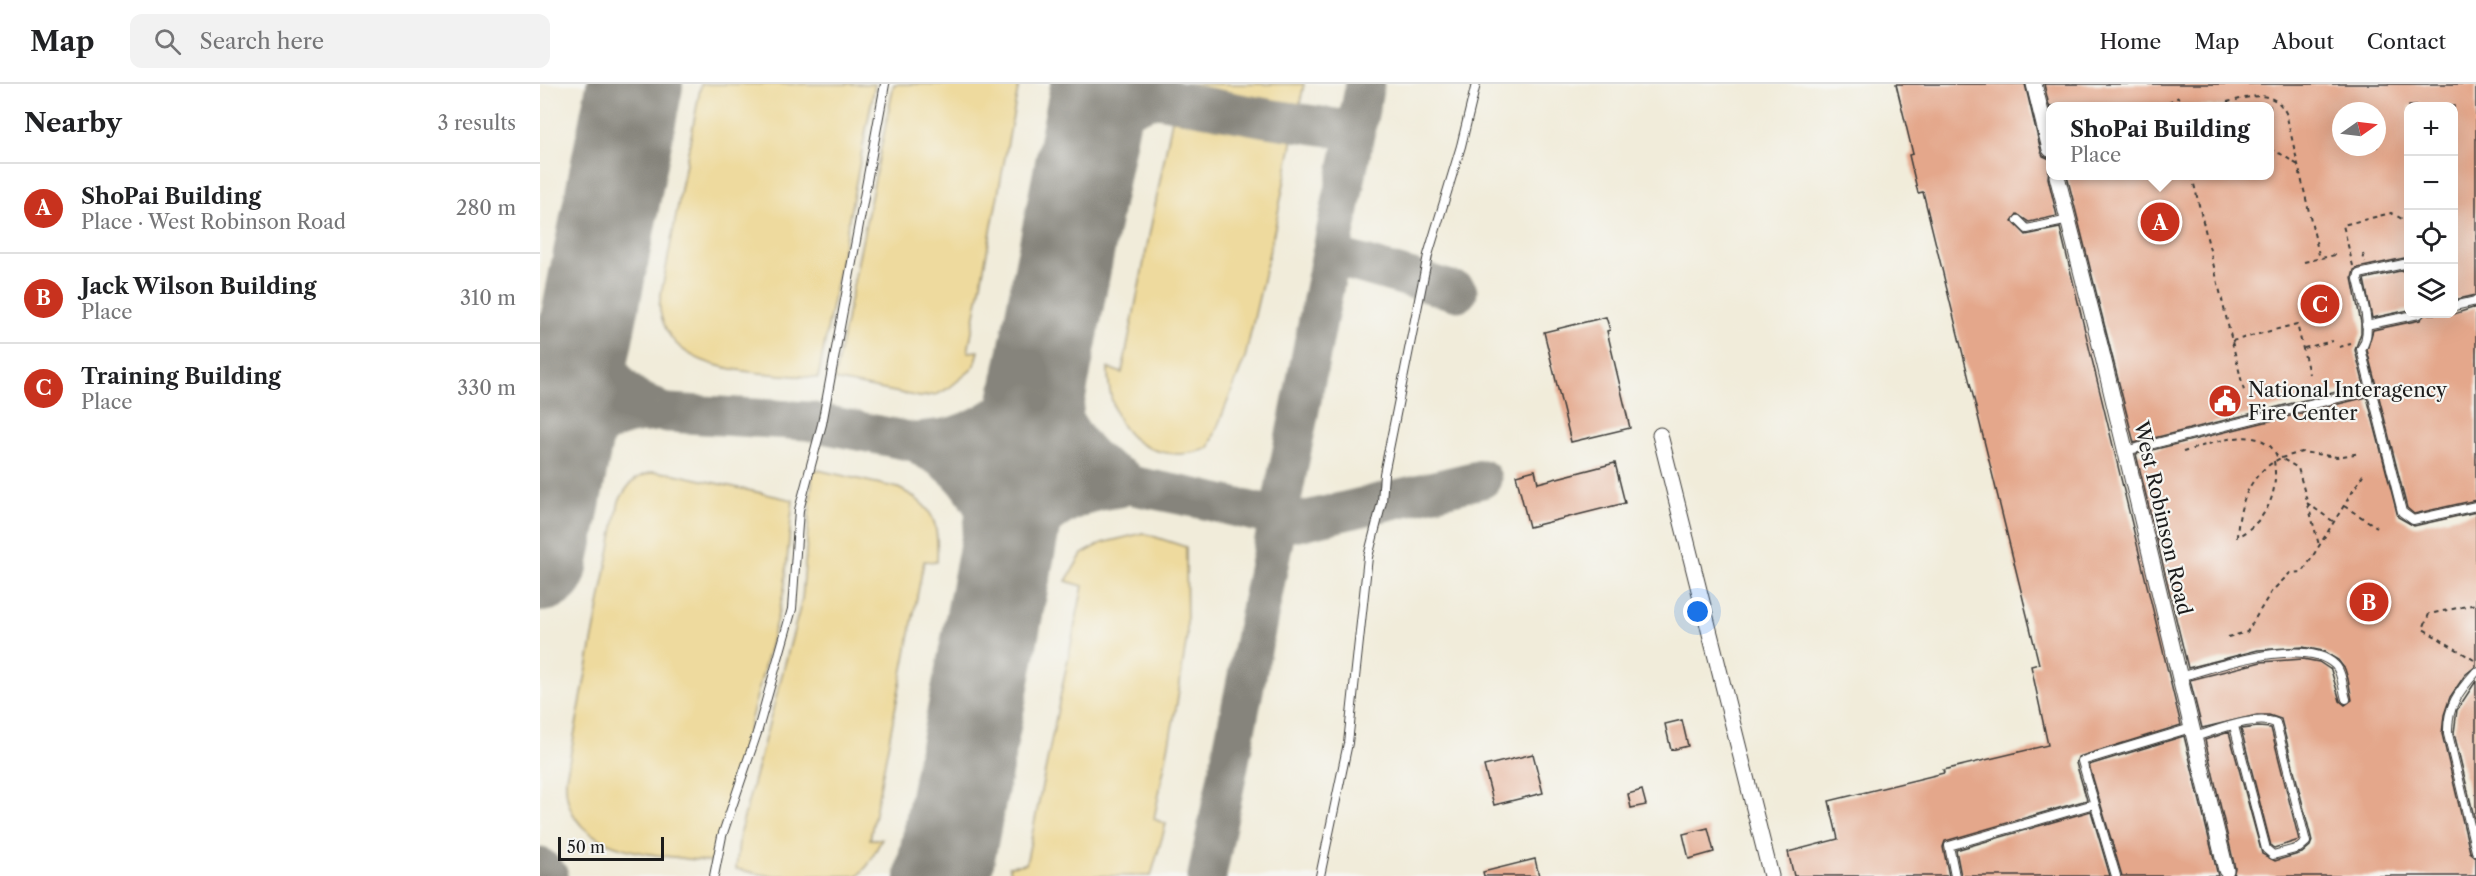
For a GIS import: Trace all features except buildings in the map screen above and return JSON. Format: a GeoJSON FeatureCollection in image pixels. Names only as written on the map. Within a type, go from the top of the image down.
{"type":"FeatureCollection","features":[{"type":"Feature","properties":{"kind":"street"},"geometry":{"type":"LineString","coordinates":[[2034,84],[2046,133]]}},
{"type":"Feature","properties":{"kind":"street","name":"West Robinson Road"},"geometry":{"type":"LineString","coordinates":[[2058,180],[2226,873]]}},
{"type":"Feature","properties":{"kind":"street"},"geometry":{"type":"LineString","coordinates":[[1660,435],[1771,876]]}},
{"type":"Feature","properties":{"kind":"lane"},"geometry":{"type":"LineString","coordinates":[[714,876],[722,836],[757,733],[792,609],[799,510],[822,424],[885,84]]}},
{"type":"Feature","properties":{"kind":"lane"},"geometry":{"type":"LineString","coordinates":[[1320,876],[1348,743],[1368,557],[1382,502],[1384,474],[1428,255],[1461,146],[1476,84]]}},
{"type":"Feature","properties":{"kind":"lane"},"geometry":{"type":"LineString","coordinates":[[2018,220],[2027,229],[2068,220]]}},
{"type":"Feature","properties":{"kind":"lane"},"geometry":{"type":"LineString","coordinates":[[2404,264],[2359,274],[2366,325],[2366,340],[2361,350],[2402,512],[2413,520],[2476,506]]}},
{"type":"Feature","properties":{"kind":"lane"},"geometry":{"type":"LineString","coordinates":[[2458,305],[2476,302]]}},
{"type":"Feature","properties":{"kind":"lane"},"geometry":{"type":"LineString","coordinates":[[2366,325],[2404,317]]}},
{"type":"Feature","properties":{"kind":"lane"},"geometry":{"type":"LineString","coordinates":[[2125,451],[2370,390]]}},
{"type":"Feature","properties":{"kind":"lane"},"geometry":{"type":"LineString","coordinates":[[2179,676],[2268,654],[2307,652],[2337,666],[2346,699]]}},
{"type":"Feature","properties":{"kind":"lane"},"geometry":{"type":"LineString","coordinates":[[2476,672],[2459,690],[2450,706],[2447,719],[2448,734],[2476,851]]}},
{"type":"Feature","properties":{"kind":"lane"},"geometry":{"type":"LineString","coordinates":[[2116,876],[2082,761],[2192,732],[2234,726],[2255,720],[2268,719],[2276,723],[2306,842],[2299,848],[2273,855],[2266,849],[2234,726]]}},
{"type":"Feature","properties":{"kind":"lane"},"geometry":{"type":"LineString","coordinates":[[1955,876],[1949,846],[2094,804]]}},
{"type":"Feature","properties":{"kind":"path"},"geometry":{"type":"LineString","coordinates":[[2227,102],[2263,96],[2277,100],[2286,113],[2320,259]]}},
{"type":"Feature","properties":{"kind":"path"},"geometry":{"type":"LineString","coordinates":[[2168,102],[2179,97]]}},
{"type":"Feature","properties":{"kind":"path"},"geometry":{"type":"LineString","coordinates":[[2274,151],[2298,165]]}},
{"type":"Feature","properties":{"kind":"path"},"geometry":{"type":"LineString","coordinates":[[2193,180],[2244,391]]}},
{"type":"Feature","properties":{"kind":"path"},"geometry":{"type":"LineString","coordinates":[[2351,256],[2343,225],[2391,213],[2404,220]]}},
{"type":"Feature","properties":{"kind":"path"},"geometry":{"type":"LineString","coordinates":[[2304,262],[2335,255]]}},
{"type":"Feature","properties":{"kind":"path"},"geometry":{"type":"LineString","coordinates":[[2232,340],[2297,324],[2309,374]]}},
{"type":"Feature","properties":{"kind":"path"},"geometry":{"type":"LineString","coordinates":[[2303,348],[2333,341]]}},
{"type":"Feature","properties":{"kind":"path"},"geometry":{"type":"LineString","coordinates":[[2183,452],[2235,437],[2266,442],[2280,458],[2298,468],[2319,545]]}},
{"type":"Feature","properties":{"kind":"path"},"geometry":{"type":"LineString","coordinates":[[2274,461],[2274,492],[2266,513],[2251,529],[2237,537],[2238,515],[2249,488],[2258,473],[2274,461],[2302,452],[2337,457],[2360,453]]}},
{"type":"Feature","properties":{"kind":"path"},"geometry":{"type":"LineString","coordinates":[[2228,636],[2247,632],[2271,592],[2290,573],[2303,572],[2364,473]]}},
{"type":"Feature","properties":{"kind":"path"},"geometry":{"type":"LineString","coordinates":[[2307,503],[2334,522]]}},
{"type":"Feature","properties":{"kind":"path"},"geometry":{"type":"LineString","coordinates":[[2343,506],[2378,527]]}},
{"type":"Feature","properties":{"kind":"path"},"geometry":{"type":"LineString","coordinates":[[2474,660],[2423,628],[2428,614],[2476,604]]}},
{"type":"Feature","properties":{"kind":"sand"},"geometry":{"type":"Polygon","coordinates":[[[701,84],[875,84],[818,378],[734,370],[713,364],[694,357],[678,346],[667,331],[660,312],[660,300],[701,84]]]}},
{"type":"Feature","properties":{"kind":"sand"},"geometry":{"type":"Polygon","coordinates":[[[894,84],[1019,84],[968,352],[979,351],[975,365],[949,388],[938,394],[920,397],[834,380],[894,84]]]}},
{"type":"Feature","properties":{"kind":"sand"},"geometry":{"type":"Polygon","coordinates":[[[1179,84],[1304,84],[1276,223],[1245,358],[1209,448],[1176,454],[1154,450],[1144,445],[1134,439],[1121,425],[1112,401],[1108,368],[1122,373],[1179,84]]]}},
{"type":"Feature","properties":{"kind":"sand"},"geometry":{"type":"Polygon","coordinates":[[[813,469],[898,488],[927,509],[932,517],[937,537],[937,562],[924,561],[870,839],[882,839],[868,865],[858,876],[770,876],[736,869],[740,832],[802,600],[813,469]]]}},
{"type":"Feature","properties":{"kind":"sand"},"geometry":{"type":"Polygon","coordinates":[[[653,472],[670,473],[793,500],[784,591],[714,862],[667,857],[618,847],[596,837],[579,823],[569,804],[566,778],[619,501],[633,482],[653,472]]]}},
{"type":"Feature","properties":{"kind":"sand"},"geometry":{"type":"Polygon","coordinates":[[[1143,533],[1186,547],[1187,636],[1177,703],[1154,819],[1166,824],[1151,876],[1012,876],[1009,866],[1026,864],[1083,586],[1066,581],[1082,554],[1102,543],[1143,533]]]}},
{"type":"Feature","properties":{"kind":"taxiway"},"geometry":{"type":"LineString","coordinates":[[1082,84],[1267,118],[1356,131]]}},
{"type":"Feature","properties":{"kind":"taxiway"},"geometry":{"type":"LineString","coordinates":[[1207,876],[1365,84]]}},
{"type":"Feature","properties":{"kind":"taxiway"},"geometry":{"type":"LineString","coordinates":[[1085,155],[1100,134],[1125,110],[1160,97]]}},
{"type":"Feature","properties":{"kind":"taxiway"},"geometry":{"type":"LineString","coordinates":[[1328,268],[1337,260],[1346,260],[1458,292]]}},
{"type":"Feature","properties":{"kind":"taxiway"},"geometry":{"type":"LineString","coordinates":[[540,350],[563,330],[595,290]]}},
{"type":"Feature","properties":{"kind":"taxiway"},"geometry":{"type":"LineString","coordinates":[[593,302],[597,335],[606,365],[624,389],[653,407]]}},
{"type":"Feature","properties":{"kind":"taxiway"},"geometry":{"type":"LineString","coordinates":[[1046,353],[1054,393],[1068,427],[1091,456],[1124,479]]}},
{"type":"Feature","properties":{"kind":"taxiway"},"geometry":{"type":"LineString","coordinates":[[926,440],[941,439],[971,430],[998,415],[1022,394],[1046,353]]}},
{"type":"Feature","properties":{"kind":"taxiway"},"geometry":{"type":"LineString","coordinates":[[540,388],[668,413],[808,421],[1200,499],[1298,522],[1482,479]]}},
{"type":"Feature","properties":{"kind":"taxiway"},"geometry":{"type":"LineString","coordinates":[[553,501],[568,462],[586,438],[605,424],[627,416],[651,413]]}},
{"type":"Feature","properties":{"kind":"taxiway"},"geometry":{"type":"LineString","coordinates":[[925,449],[959,472],[981,504],[995,540],[1002,580]]}},
{"type":"Feature","properties":{"kind":"taxiway"},"geometry":{"type":"LineString","coordinates":[[1002,580],[1022,544],[1047,516],[1079,497],[1119,488]]}},
{"type":"Feature","properties":{"kind":"taxiway"},"geometry":{"type":"LineString","coordinates":[[540,867],[549,876]]}},
{"type":"Feature","properties":{"kind":"runway"},"geometry":{"type":"LineString","coordinates":[[540,564],[635,84]]}},
{"type":"Feature","properties":{"kind":"runway"},"geometry":{"type":"LineString","coordinates":[[943,876],[1099,84]]}},
{"type":"Feature","properties":{"kind":"place","name":"ShoPai Building"},"geometry":{"type":"Point","coordinates":[2160,222]}},
{"type":"Feature","properties":{"kind":"place","name":"Training Building"},"geometry":{"type":"Point","coordinates":[2320,304]}},
{"type":"Feature","properties":{"kind":"place","name":"National Interagency Fire Center"},"geometry":{"type":"Point","coordinates":[2225,401]}},
{"type":"Feature","properties":{"kind":"place","name":"Jack Wilson Building"},"geometry":{"type":"Point","coordinates":[2369,602]}}]}
